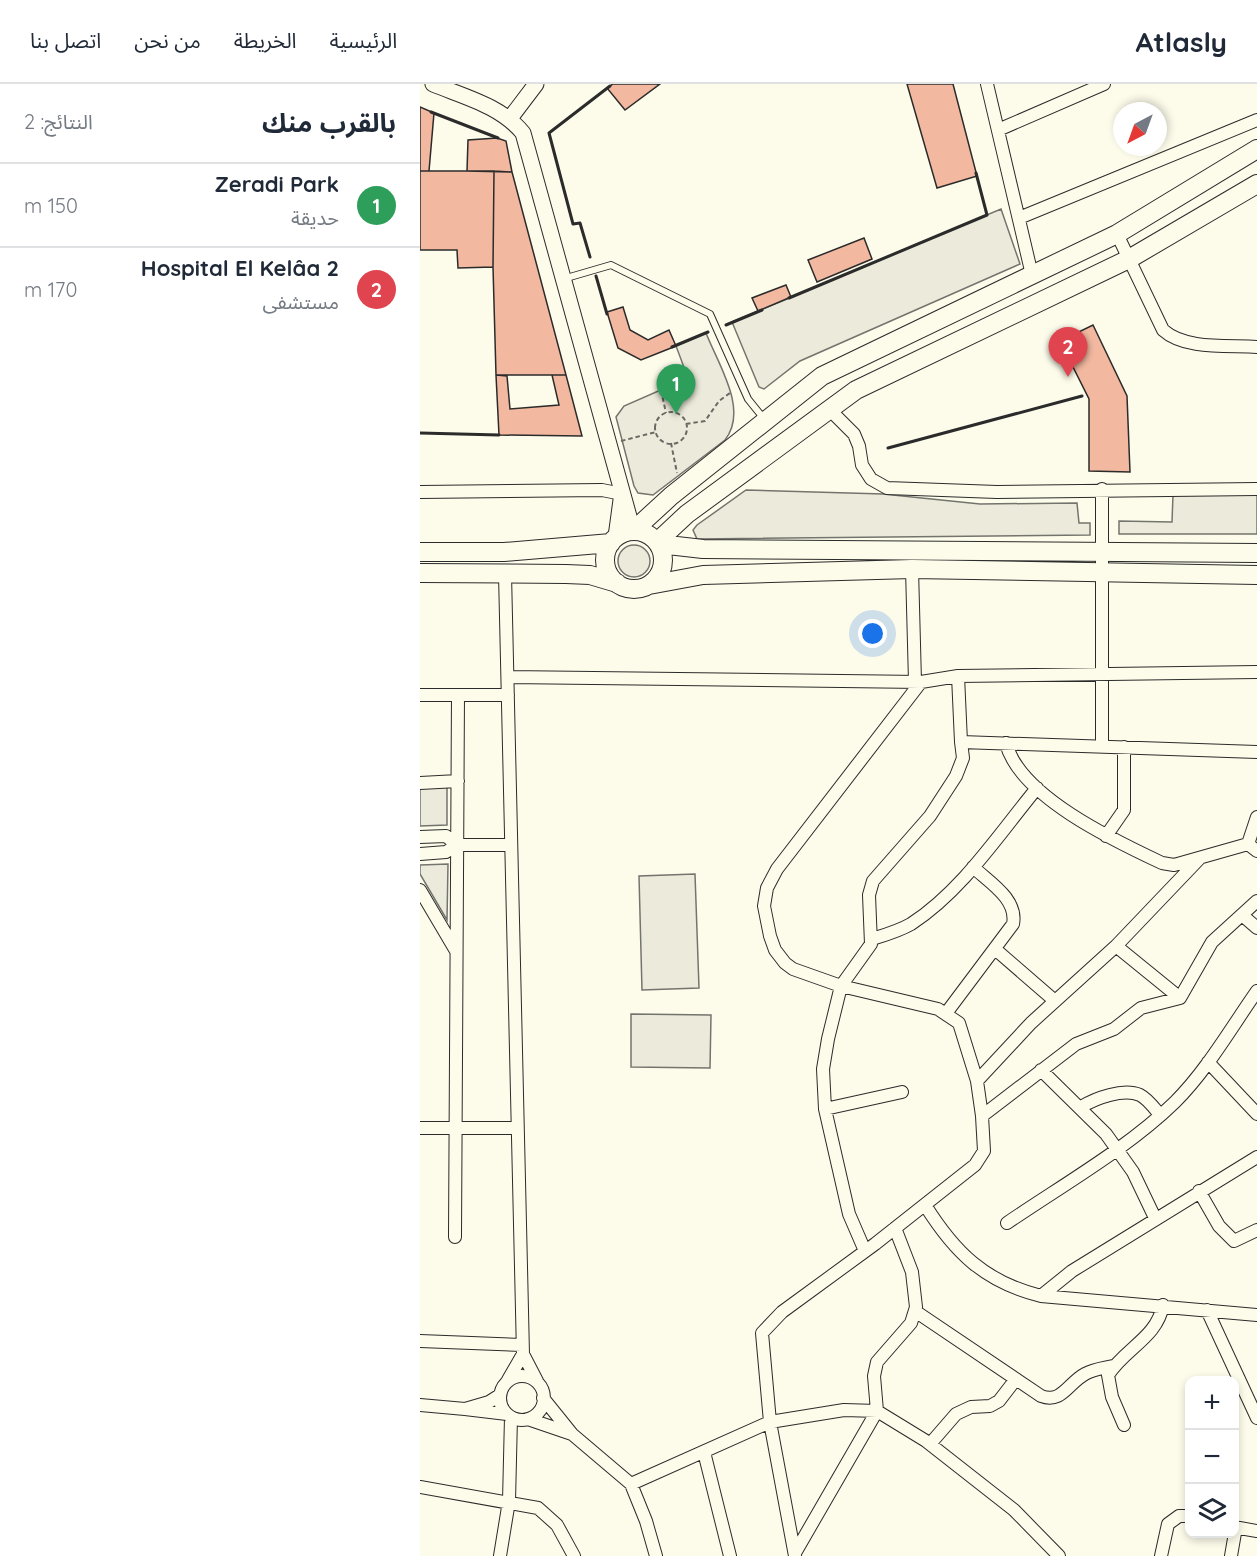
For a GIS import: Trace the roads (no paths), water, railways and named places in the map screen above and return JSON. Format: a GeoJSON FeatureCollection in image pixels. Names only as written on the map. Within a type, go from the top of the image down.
{"type":"FeatureCollection","features":[{"type":"Feature","properties":{"kind":"main road"},"geometry":{"type":"LineString","coordinates":[[616,583],[606,568],[606,551],[804,389],[842,364],[1117,234],[1257,150]]}},
{"type":"Feature","properties":{"kind":"main road"},"geometry":{"type":"LineString","coordinates":[[658,543],[687,514],[856,390],[1129,259],[1257,184]]}},
{"type":"Feature","properties":{"kind":"main road"},"geometry":{"type":"LineString","coordinates":[[739,443],[754,463]]}},
{"type":"Feature","properties":{"kind":"main road"},"geometry":{"type":"LineString","coordinates":[[671,496],[687,514]]}},
{"type":"Feature","properties":{"kind":"main road"},"geometry":{"type":"LineString","coordinates":[[420,552],[568,548],[623,535],[647,534],[658,543],[663,553],[661,572],[649,585]]}},
{"type":"Feature","properties":{"kind":"main road"},"geometry":{"type":"LineString","coordinates":[[658,543],[703,549],[1257,553]]}},
{"type":"Feature","properties":{"kind":"main road"},"geometry":{"type":"LineString","coordinates":[[566,574],[568,548]]}},
{"type":"Feature","properties":{"kind":"main road"},"geometry":{"type":"LineString","coordinates":[[703,549],[703,576]]}},
{"type":"Feature","properties":{"kind":"main road"},"geometry":{"type":"LineString","coordinates":[[1139,551],[1141,574]]}},
{"type":"Feature","properties":{"kind":"main road"},"geometry":{"type":"LineString","coordinates":[[420,573],[590,575],[633,589],[703,576],[912,569],[1257,575]]}},
{"type":"Feature","properties":{"kind":"street"},"geometry":{"type":"LineString","coordinates":[[433,84],[511,117],[524,133],[622,494],[623,535]]}},
{"type":"Feature","properties":{"kind":"street"},"geometry":{"type":"LineString","coordinates":[[511,117],[536,84]]}},
{"type":"Feature","properties":{"kind":"street"},"geometry":{"type":"LineString","coordinates":[[987,84],[1032,275]]}},
{"type":"Feature","properties":{"kind":"street"},"geometry":{"type":"LineString","coordinates":[[998,130],[1104,84]]}},
{"type":"Feature","properties":{"kind":"street"},"geometry":{"type":"LineString","coordinates":[[1019,218],[1257,120]]}},
{"type":"Feature","properties":{"kind":"street"},"geometry":{"type":"LineString","coordinates":[[1117,234],[1163,330],[1170,337],[1202,344],[1257,347]]}},
{"type":"Feature","properties":{"kind":"street"},"geometry":{"type":"LineString","coordinates":[[830,409],[854,434],[866,472],[878,485],[903,489],[997,492],[1257,489]]}},
{"type":"Feature","properties":{"kind":"street"},"geometry":{"type":"LineString","coordinates":[[1102,489],[1102,747]]}},
{"type":"Feature","properties":{"kind":"street"},"geometry":{"type":"LineString","coordinates":[[420,492],[602,490],[622,494]]}},
{"type":"Feature","properties":{"kind":"street"},"geometry":{"type":"LineString","coordinates":[[795,1554],[770,1422],[762,1333],[782,1312],[925,1205],[980,1159],[984,1151],[977,1081],[959,1023],[947,1012],[841,986],[793,969],[784,963],[775,950],[764,906],[766,888],[777,869],[918,682],[912,569]]}},
{"type":"Feature","properties":{"kind":"street"},"geometry":{"type":"LineString","coordinates":[[465,1409],[489,1402],[500,1395],[516,1370],[523,1350],[505,574]]}},
{"type":"Feature","properties":{"kind":"street"},"geometry":{"type":"LineString","coordinates":[[508,677],[918,682],[958,676],[1102,676],[1257,672]]}},
{"type":"Feature","properties":{"kind":"street"},"geometry":{"type":"LineString","coordinates":[[872,939],[868,901],[873,881],[930,816],[956,776],[963,758],[958,676]]}},
{"type":"Feature","properties":{"kind":"street"},"geometry":{"type":"LineString","coordinates":[[455,1237],[458,694]]}},
{"type":"Feature","properties":{"kind":"street"},"geometry":{"type":"LineString","coordinates":[[420,695],[508,695]]}},
{"type":"Feature","properties":{"kind":"street"},"geometry":{"type":"LineString","coordinates":[[961,742],[1257,752]]}},
{"type":"Feature","properties":{"kind":"street"},"geometry":{"type":"LineString","coordinates":[[1006,743],[1009,755],[1037,788],[1106,836],[1162,863],[1174,865],[1252,848],[1257,817]]}},
{"type":"Feature","properties":{"kind":"street"},"geometry":{"type":"LineString","coordinates":[[1106,836],[1124,810],[1124,747]]}},
{"type":"Feature","properties":{"kind":"street"},"geometry":{"type":"LineString","coordinates":[[420,783],[458,781]]}},
{"type":"Feature","properties":{"kind":"street"},"geometry":{"type":"LineString","coordinates":[[866,1251],[849,1214],[825,1109],[823,1069],[841,986],[872,939],[911,923],[973,867],[1037,788]]}},
{"type":"Feature","properties":{"kind":"street"},"geometry":{"type":"LineString","coordinates":[[420,837],[446,836],[458,845]]}},
{"type":"Feature","properties":{"kind":"street"},"geometry":{"type":"LineString","coordinates":[[420,854],[446,852],[458,845],[511,845]]}},
{"type":"Feature","properties":{"kind":"street"},"geometry":{"type":"LineString","coordinates":[[977,1081],[1055,1001],[1116,946],[1200,858]]}},
{"type":"Feature","properties":{"kind":"street"},"geometry":{"type":"LineString","coordinates":[[947,1012],[1013,924],[1016,913],[1009,901],[973,867]]}},
{"type":"Feature","properties":{"kind":"street"},"geometry":{"type":"LineString","coordinates":[[420,890],[457,953]]}},
{"type":"Feature","properties":{"kind":"street"},"geometry":{"type":"LineString","coordinates":[[982,1116],[1076,1044],[1114,1029],[1141,1008],[1180,998],[1212,942],[1257,901]]}},
{"type":"Feature","properties":{"kind":"street"},"geometry":{"type":"LineString","coordinates":[[1242,915],[1257,928]]}},
{"type":"Feature","properties":{"kind":"street"},"geometry":{"type":"LineString","coordinates":[[1116,946],[1180,998]]}},
{"type":"Feature","properties":{"kind":"street"},"geometry":{"type":"LineString","coordinates":[[994,949],[1055,1001]]}},
{"type":"Feature","properties":{"kind":"street"},"geometry":{"type":"LineString","coordinates":[[1007,1223],[1116,1148],[1176,1101],[1208,1062],[1257,991]]}},
{"type":"Feature","properties":{"kind":"street"},"geometry":{"type":"LineString","coordinates":[[1208,1062],[1257,1114]]}},
{"type":"Feature","properties":{"kind":"street"},"geometry":{"type":"LineString","coordinates":[[1041,1070],[1081,1107],[1116,1148],[1133,1172],[1155,1218]]}},
{"type":"Feature","properties":{"kind":"street"},"geometry":{"type":"LineString","coordinates":[[825,1109],[902,1092]]}},
{"type":"Feature","properties":{"kind":"street"},"geometry":{"type":"LineString","coordinates":[[1081,1107],[1106,1096],[1132,1094],[1145,1099],[1160,1115]]}},
{"type":"Feature","properties":{"kind":"street"},"geometry":{"type":"LineString","coordinates":[[420,1128],[517,1128]]}},
{"type":"Feature","properties":{"kind":"street"},"geometry":{"type":"LineString","coordinates":[[1041,1296],[1072,1271],[1257,1157]]}},
{"type":"Feature","properties":{"kind":"street"},"geometry":{"type":"LineString","coordinates":[[1199,1191],[1219,1226],[1234,1241],[1257,1230]]}},
{"type":"Feature","properties":{"kind":"street"},"geometry":{"type":"LineString","coordinates":[[925,1205],[961,1254],[984,1273],[1004,1284],[1041,1296],[1257,1315]]}},
{"type":"Feature","properties":{"kind":"street"},"geometry":{"type":"LineString","coordinates":[[795,1554],[877,1411],[874,1376],[877,1362],[911,1323],[915,1311],[916,1290],[912,1272],[895,1228]]}},
{"type":"Feature","properties":{"kind":"street"},"geometry":{"type":"LineString","coordinates":[[1124,1425],[1108,1382],[1108,1374],[1113,1366],[1156,1327],[1163,1305]]}},
{"type":"Feature","properties":{"kind":"street"},"geometry":{"type":"LineString","coordinates":[[1207,1310],[1257,1418]]}},
{"type":"Feature","properties":{"kind":"street"},"geometry":{"type":"LineString","coordinates":[[915,1311],[1016,1379],[1050,1399],[1058,1397],[1083,1375],[1113,1366]]}},
{"type":"Feature","properties":{"kind":"street"},"geometry":{"type":"LineString","coordinates":[[420,1341],[523,1350]]}},
{"type":"Feature","properties":{"kind":"street"},"geometry":{"type":"LineString","coordinates":[[523,1350],[543,1398],[572,1434],[631,1484],[646,1521],[656,1556]]}},
{"type":"Feature","properties":{"kind":"street"},"geometry":{"type":"LineString","coordinates":[[507,1382],[520,1376],[534,1380],[539,1385]]}},
{"type":"Feature","properties":{"kind":"street"},"geometry":{"type":"LineString","coordinates":[[930,1444],[956,1414],[971,1407],[990,1406],[999,1401],[1016,1379]]}},
{"type":"Feature","properties":{"kind":"street"},"geometry":{"type":"LineString","coordinates":[[500,1395],[503,1409],[509,1416],[509,1501],[500,1556]]}},
{"type":"Feature","properties":{"kind":"street"},"geometry":{"type":"LineString","coordinates":[[528,1419],[539,1411],[543,1398]]}},
{"type":"Feature","properties":{"kind":"street"},"geometry":{"type":"LineString","coordinates":[[420,1405],[465,1409],[528,1419],[572,1434]]}},
{"type":"Feature","properties":{"kind":"street"},"geometry":{"type":"LineString","coordinates":[[631,1484],[770,1422],[833,1411],[877,1411],[907,1427],[1014,1510],[1059,1556]]}},
{"type":"Feature","properties":{"kind":"street"},"geometry":{"type":"LineString","coordinates":[[704,1452],[730,1556]]}},
{"type":"Feature","properties":{"kind":"street"},"geometry":{"type":"LineString","coordinates":[[420,1487],[509,1501],[538,1508],[548,1515],[565,1537],[574,1556]]}},
{"type":"Feature","properties":{"kind":"street"},"geometry":{"type":"LineString","coordinates":[[1161,1556],[1168,1524],[1179,1516],[1185,1516]]}},
{"type":"Feature","properties":{"kind":"street"},"geometry":{"type":"LineString","coordinates":[[1239,1528],[1257,1531]]}},
{"type":"Feature","properties":{"kind":"street"},"geometry":{"type":"LineString","coordinates":[[1231,1556],[1233,1538]]}},
{"type":"Feature","properties":{"kind":"lane"},"geometry":{"type":"LineString","coordinates":[[562,279],[611,266],[710,314],[748,399],[765,421]]}},
{"type":"Feature","properties":{"kind":"place","name":"Hospital El Kelâa 2"},"geometry":{"type":"Point","coordinates":[1068,377]}},
{"type":"Feature","properties":{"kind":"place","name":"Zeradi Park"},"geometry":{"type":"Point","coordinates":[676,414]}}]}
